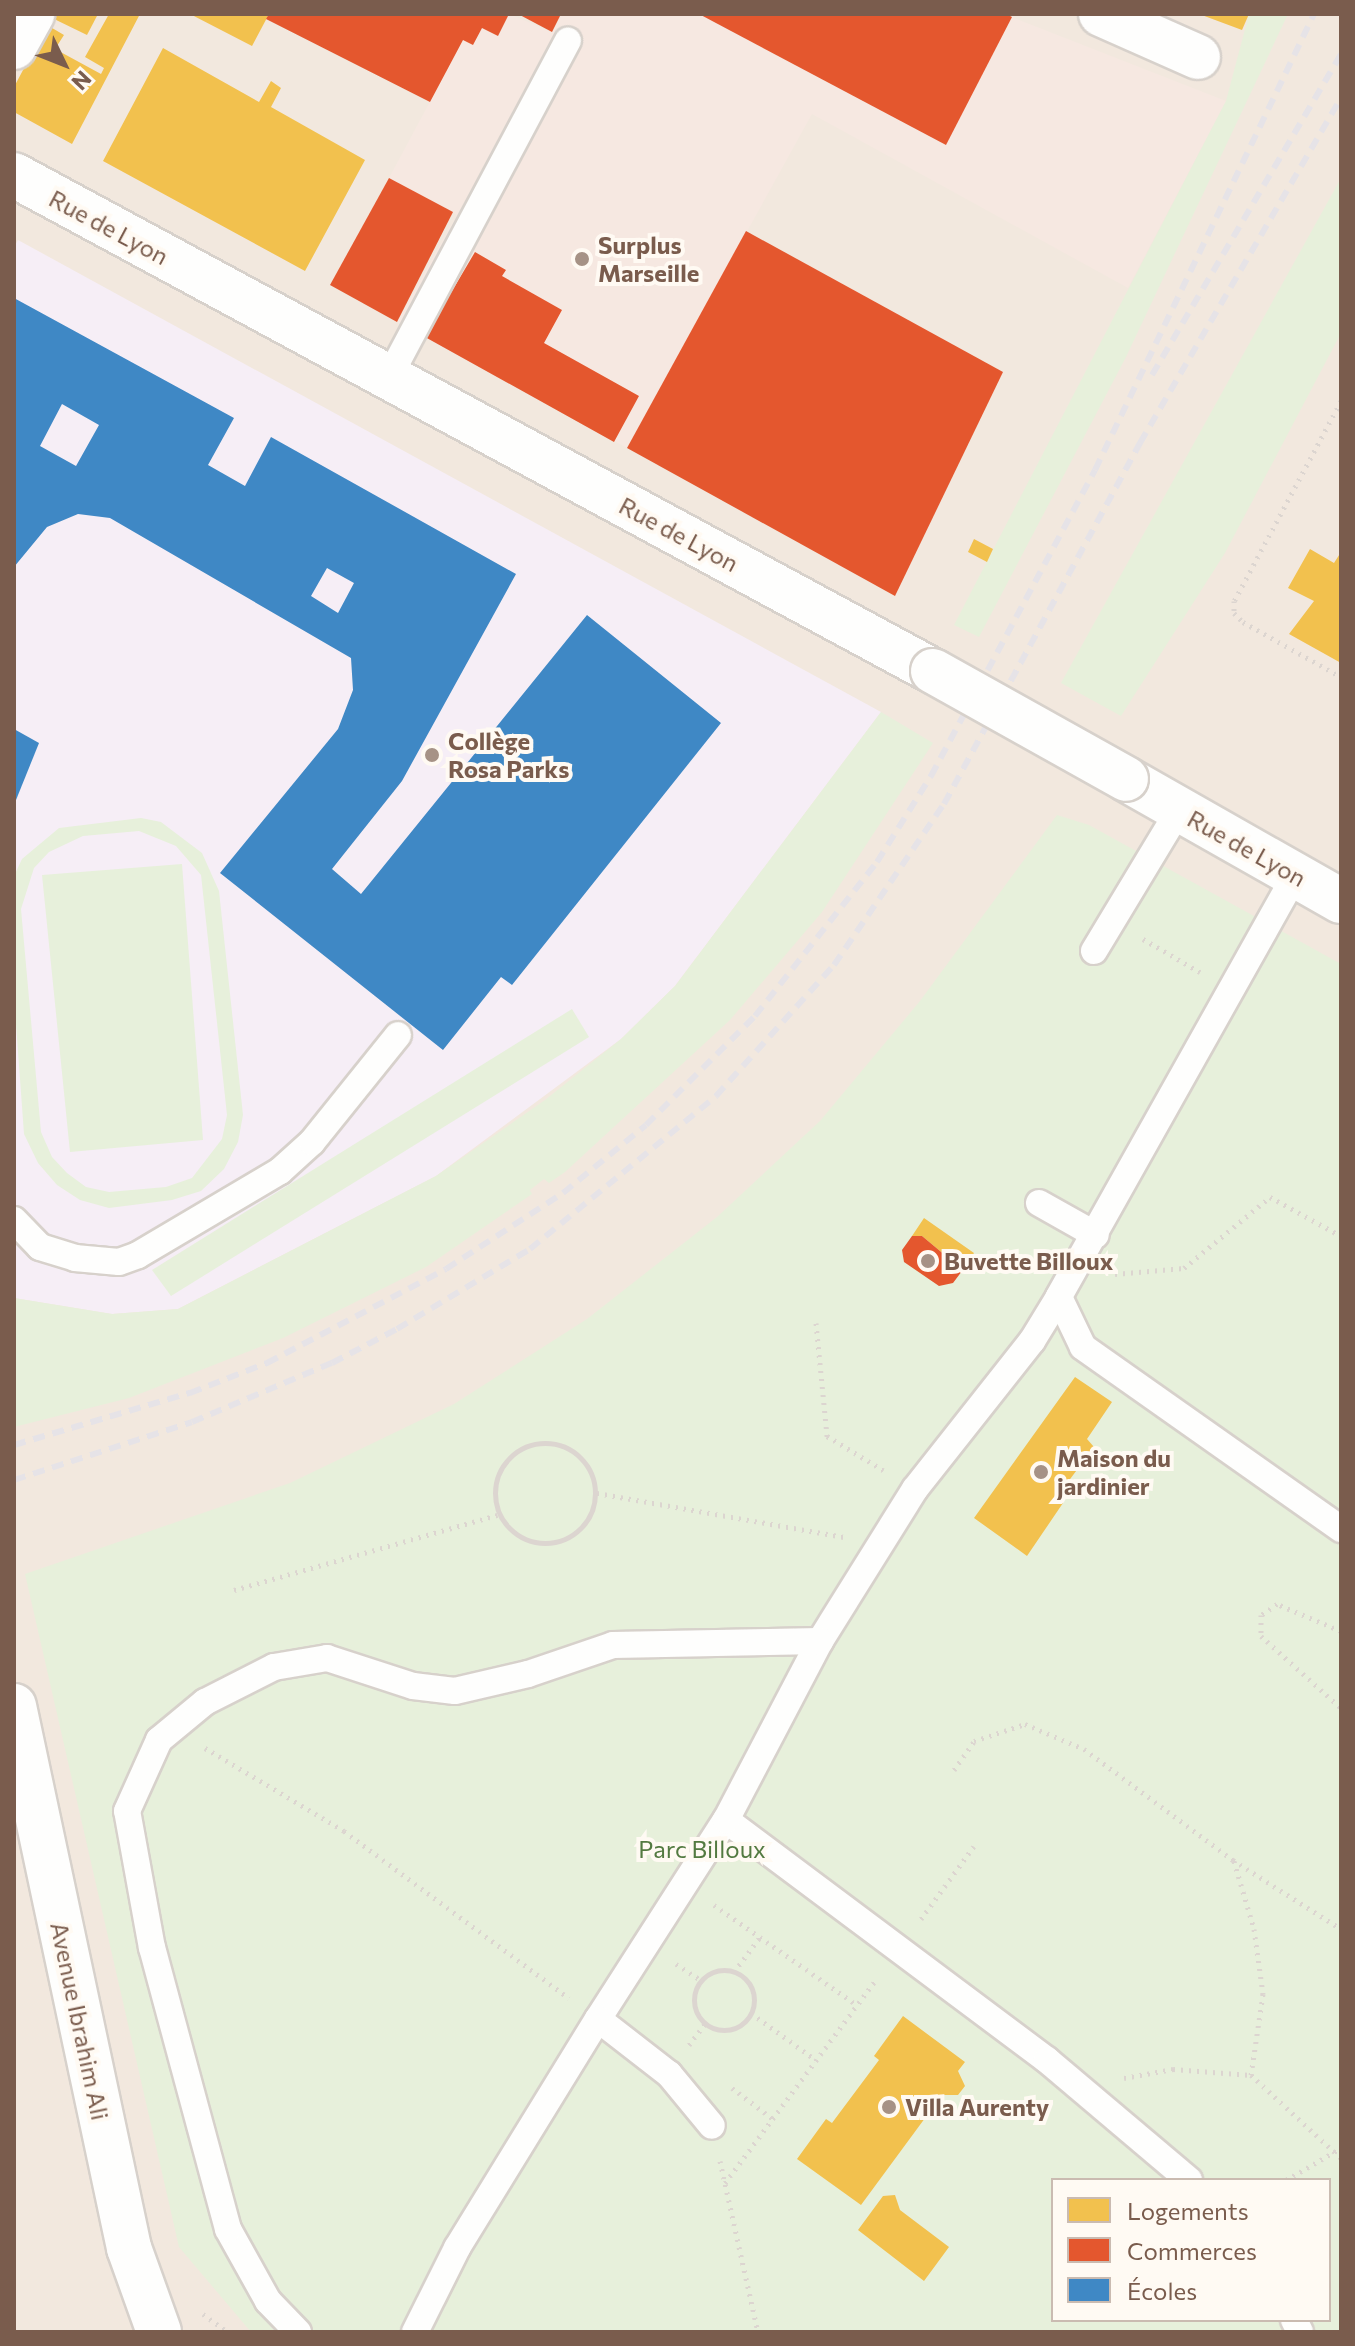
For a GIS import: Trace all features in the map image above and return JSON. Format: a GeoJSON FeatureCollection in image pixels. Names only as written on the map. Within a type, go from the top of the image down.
{"type":"FeatureCollection","features":[{"type":"Feature","properties":{"kind":"street"},"geometry":{"type":"LineString","coordinates":[[14,47],[32,14]]}},
{"type":"Feature","properties":{"kind":"street"},"geometry":{"type":"LineString","coordinates":[[1101,14],[1198,57]]}},
{"type":"Feature","properties":{"kind":"street","name":"Rue de Lyon"},"geometry":{"type":"LineString","coordinates":[[14,175],[933,671],[1341,901]]}},
{"type":"Feature","properties":{"kind":"street","name":"Avenue Ibrahim Ali"},"geometry":{"type":"LineString","coordinates":[[16,1713],[125,2233],[157,2331]]}},
{"type":"Feature","properties":{"kind":"lane"},"geometry":{"type":"LineString","coordinates":[[389,377],[568,41]]}},
{"type":"Feature","properties":{"kind":"lane"},"geometry":{"type":"LineString","coordinates":[[1094,951],[1179,810]]}},
{"type":"Feature","properties":{"kind":"lane"},"geometry":{"type":"LineString","coordinates":[[415,2332],[457,2248],[598,2019],[726,1820],[820,1641],[880,1544],[915,1489],[1032,1341],[1079,1264],[1296,874]]}},
{"type":"Feature","properties":{"kind":"lane"},"geometry":{"type":"LineString","coordinates":[[14,1220],[40,1247],[75,1258],[119,1262],[138,1255],[280,1171],[312,1142],[398,1035]]}},
{"type":"Feature","properties":{"kind":"lane"},"geometry":{"type":"LineString","coordinates":[[1039,1203],[1096,1235]]}},
{"type":"Feature","properties":{"kind":"lane"},"geometry":{"type":"LineString","coordinates":[[1059,1297],[1083,1347],[1341,1529]]}},
{"type":"Feature","properties":{"kind":"lane"},"geometry":{"type":"LineString","coordinates":[[298,2332],[249,2271],[212,2186],[138,1882],[127,1811],[147,1759],[173,1729],[205,1702],[274,1667],[327,1658],[413,1686],[455,1691],[528,1674],[613,1645],[820,1641]]}},
{"type":"Feature","properties":{"kind":"lane"},"geometry":{"type":"LineString","coordinates":[[726,1820],[901,1947],[1079,2086],[1187,2178]]}},
{"type":"Feature","properties":{"kind":"lane"},"geometry":{"type":"LineString","coordinates":[[598,2019],[669,2074],[712,2126]]}},
{"type":"Feature","properties":{"kind":"path"},"geometry":{"type":"LineString","coordinates":[[1341,401],[1234,601],[1234,613],[1243,622],[1341,677]]}},
{"type":"Feature","properties":{"kind":"path"},"geometry":{"type":"LineString","coordinates":[[1113,921],[1231,992]]}},
{"type":"Feature","properties":{"kind":"path"},"geometry":{"type":"LineString","coordinates":[[1079,1264],[1112,1274],[1184,1268],[1270,1197],[1341,1236]]}},
{"type":"Feature","properties":{"kind":"path"},"geometry":{"type":"LineString","coordinates":[[816,1323],[827,1436],[915,1489]]}},
{"type":"Feature","properties":{"kind":"path"},"geometry":{"type":"LineString","coordinates":[[554,1442],[585,1460],[597,1493],[589,1519],[562,1541],[540,1544],[516,1535],[498,1515],[494,1494],[499,1469],[521,1447],[554,1442]]}},
{"type":"Feature","properties":{"kind":"path"},"geometry":{"type":"LineString","coordinates":[[597,1493],[880,1544]]}},
{"type":"Feature","properties":{"kind":"path"},"geometry":{"type":"LineString","coordinates":[[234,1590],[498,1515]]}},
{"type":"Feature","properties":{"kind":"path"},"geometry":{"type":"LineString","coordinates":[[1341,1631],[1277,1604],[1261,1615],[1261,1636],[1341,1708]]}},
{"type":"Feature","properties":{"kind":"path"},"geometry":{"type":"LineString","coordinates":[[954,1770],[974,1741],[1025,1724],[1084,1749],[1233,1860],[1341,1929]]}},
{"type":"Feature","properties":{"kind":"path"},"geometry":{"type":"LineString","coordinates":[[173,1729],[344,1831],[598,2019]]}},
{"type":"Feature","properties":{"kind":"path"},"geometry":{"type":"LineString","coordinates":[[725,2183],[974,1846]]}},
{"type":"Feature","properties":{"kind":"path"},"geometry":{"type":"LineString","coordinates":[[1233,1860],[1254,1929],[1263,1994],[1251,2075]]}},
{"type":"Feature","properties":{"kind":"path"},"geometry":{"type":"LineString","coordinates":[[684,1884],[857,2005]]}},
{"type":"Feature","properties":{"kind":"path"},"geometry":{"type":"LineString","coordinates":[[734,1972],[760,1937]]}},
{"type":"Feature","properties":{"kind":"path"},"geometry":{"type":"LineString","coordinates":[[734,1972],[750,1984],[751,2013],[731,2029],[705,2024],[696,2008],[697,1989],[709,1975],[734,1972]]}},
{"type":"Feature","properties":{"kind":"path"},"geometry":{"type":"LineString","coordinates":[[751,2013],[816,2060]]}},
{"type":"Feature","properties":{"kind":"path"},"geometry":{"type":"LineString","coordinates":[[684,2052],[705,2024]]}},
{"type":"Feature","properties":{"kind":"path"},"geometry":{"type":"LineString","coordinates":[[1079,2086],[1173,2069],[1251,2075],[1338,2150],[1341,2158]]}},
{"type":"Feature","properties":{"kind":"path"},"geometry":{"type":"LineString","coordinates":[[712,2126],[758,2332]]}},
{"type":"Feature","properties":{"kind":"path"},"geometry":{"type":"LineString","coordinates":[[1289,2178],[1338,2150]]}},
{"type":"Feature","properties":{"kind":"shaded area"},"geometry":{"type":"Polygon","coordinates":[[[14,14],[1341,14],[1341,2332],[14,2332],[14,14]]]}},
{"type":"Feature","properties":{"kind":"shaded area","name":"Surplus Marseille"},"geometry":{"type":"Polygon","coordinates":[[[509,14],[552,32],[562,14],[1004,14],[1226,101],[1128,288],[812,114],[627,448],[397,322],[457,215],[389,178],[463,40],[473,45],[482,28],[498,36],[509,14]]]}},
{"type":"Feature","properties":{"kind":"shaded area","name":"Collège Rosa Parks"},"geometry":{"type":"Polygon","coordinates":[[[18,240],[881,712],[675,986],[621,1039],[436,1176],[178,1309],[112,1314],[14,1298],[14,247],[18,240]]]}},
{"type":"Feature","properties":{"kind":"green space"},"geometry":{"type":"Polygon","coordinates":[[[1249,14],[1288,14],[1126,357],[979,637],[954,625],[1226,101],[1249,14]]]}},
{"type":"Feature","properties":{"kind":"green space"},"geometry":{"type":"Polygon","coordinates":[[[1341,178],[1341,333],[1225,553],[1121,716],[1061,683],[1341,178]]]}},
{"type":"Feature","properties":{"kind":"green space"},"geometry":{"type":"Polygon","coordinates":[[[881,712],[933,743],[822,912],[730,1020],[565,1172],[549,1183],[544,1179],[530,1190],[532,1194],[426,1267],[283,1338],[129,1398],[14,1427],[14,1298],[112,1314],[178,1309],[436,1176],[545,1100],[621,1039],[675,986],[881,712]]]}},
{"type":"Feature","properties":{"kind":"green space","name":"Parc Billoux"},"geometry":{"type":"Polygon","coordinates":[[[1057,815],[1089,825],[1341,964],[1341,2332],[251,2332],[179,2247],[25,1574],[290,1483],[454,1404],[587,1319],[717,1217],[820,1121],[920,1001],[1057,815]]]}},
{"type":"Feature","properties":{"kind":"green space"},"geometry":{"type":"Polygon","coordinates":[[[141,818],[161,822],[202,853],[219,891],[243,1115],[238,1142],[224,1169],[201,1191],[172,1200],[109,1208],[80,1200],[57,1185],[38,1163],[24,1134],[14,997],[14,876],[22,859],[59,828],[141,818]],[[139,831],[83,836],[49,852],[34,868],[21,909],[41,1132],[52,1157],[86,1187],[109,1192],[166,1187],[192,1178],[222,1139],[227,1115],[201,875],[176,846],[139,831]]]}},
{"type":"Feature","properties":{"kind":"green space"},"geometry":{"type":"Polygon","coordinates":[[[182,864],[203,1140],[70,1152],[42,875],[182,864]]]}},
{"type":"Feature","properties":{"kind":"green space"},"geometry":{"type":"Polygon","coordinates":[[[572,1009],[589,1037],[171,1296],[152,1270],[572,1009]]]}},
{"type":"Feature","properties":{"kind":"building: Logements"},"geometry":{"type":"Polygon","coordinates":[[[54,14],[98,14],[87,35],[52,18],[54,14]]]}},
{"type":"Feature","properties":{"kind":"building: Logements"},"geometry":{"type":"Polygon","coordinates":[[[109,14],[140,14],[72,144],[14,112],[14,87],[47,25],[64,35],[55,49],[101,74],[104,68],[85,57],[109,14]]]}},
{"type":"Feature","properties":{"kind":"building: Logements"},"geometry":{"type":"Polygon","coordinates":[[[190,14],[269,14],[252,46],[190,14]]]}},
{"type":"Feature","properties":{"kind":"building: Logements"},"geometry":{"type":"Polygon","coordinates":[[[1199,14],[1249,14],[1242,30],[1199,14]]]}},
{"type":"Feature","properties":{"kind":"building: Logements"},"geometry":{"type":"Polygon","coordinates":[[[163,48],[259,102],[271,81],[281,88],[271,107],[365,160],[305,271],[103,161],[163,48]]]}},
{"type":"Feature","properties":{"kind":"building: Logements"},"geometry":{"type":"Polygon","coordinates":[[[974,539],[993,549],[987,562],[968,552],[974,539]]]}},
{"type":"Feature","properties":{"kind":"building: Logements"},"geometry":{"type":"Polygon","coordinates":[[[1310,549],[1334,563],[1341,552],[1341,663],[1289,634],[1314,601],[1288,588],[1310,549]]]}},
{"type":"Feature","properties":{"kind":"building: Logements"},"geometry":{"type":"Polygon","coordinates":[[[924,1218],[974,1253],[962,1271],[960,1261],[952,1261],[922,1236],[912,1236],[924,1218]]]}},
{"type":"Feature","properties":{"kind":"building: Logements","name":"Maison du jardinier"},"geometry":{"type":"Polygon","coordinates":[[[1075,1377],[1112,1402],[1087,1439],[1094,1447],[1056,1498],[1063,1503],[1027,1556],[974,1518],[1075,1377]]]}},
{"type":"Feature","properties":{"kind":"building: Logements","name":"Villa Aurenty"},"geometry":{"type":"Polygon","coordinates":[[[903,2016],[965,2062],[958,2071],[965,2086],[958,2095],[942,2095],[861,2205],[797,2159],[826,2119],[832,2123],[879,2060],[874,2056],[903,2016]]]}},
{"type":"Feature","properties":{"kind":"building: Logements"},"geometry":{"type":"Polygon","coordinates":[[[895,2195],[900,2210],[949,2247],[924,2281],[858,2230],[883,2196],[895,2195]]]}},
{"type":"Feature","properties":{"kind":"building: Commerces"},"geometry":{"type":"Polygon","coordinates":[[[269,14],[509,14],[498,36],[482,28],[473,45],[463,40],[430,102],[266,19],[269,14]]]}},
{"type":"Feature","properties":{"kind":"building: Commerces"},"geometry":{"type":"Polygon","coordinates":[[[518,14],[561,14],[552,32],[518,14]]]}},
{"type":"Feature","properties":{"kind":"building: Commerces"},"geometry":{"type":"Polygon","coordinates":[[[699,14],[1006,14],[1012,17],[946,145],[699,14]]]}},
{"type":"Feature","properties":{"kind":"building: Commerces"},"geometry":{"type":"Polygon","coordinates":[[[389,178],[453,212],[397,322],[330,285],[389,178]]]}},
{"type":"Feature","properties":{"kind":"building: Commerces"},"geometry":{"type":"Polygon","coordinates":[[[746,231],[1003,372],[895,596],[627,448],[746,231]]]}},
{"type":"Feature","properties":{"kind":"building: Commerces"},"geometry":{"type":"Polygon","coordinates":[[[475,252],[506,270],[502,276],[562,310],[544,343],[639,396],[614,442],[425,337],[475,252]]]}},
{"type":"Feature","properties":{"kind":"building: Commerces","name":"Buvette Billoux"},"geometry":{"type":"Polygon","coordinates":[[[912,1236],[922,1236],[952,1261],[960,1261],[962,1271],[953,1283],[939,1286],[904,1262],[902,1250],[912,1236]]]}},
{"type":"Feature","properties":{"kind":"building: Écoles"},"geometry":{"type":"Polygon","coordinates":[[[14,298],[234,418],[208,465],[245,486],[271,437],[516,574],[402,781],[332,869],[361,894],[587,615],[721,723],[512,985],[501,977],[443,1050],[220,873],[338,729],[353,690],[351,658],[110,518],[78,514],[47,527],[14,567],[14,298]],[[62,404],[40,446],[76,466],[99,425],[62,404]],[[327,568],[311,596],[338,613],[354,583],[327,568]]]}},
{"type":"Feature","properties":{"kind":"building: Écoles"},"geometry":{"type":"Polygon","coordinates":[[[14,729],[39,743],[14,805],[14,729]]]}},
{"type":"Feature","properties":{"kind":"railway"},"geometry":{"type":"LineString","coordinates":[[14,1445],[190,1393],[267,1363],[446,1269],[563,1193],[646,1125],[755,1016],[877,862],[931,776],[1095,470],[1314,14]]}},
{"type":"Feature","properties":{"kind":"railway"},"geometry":{"type":"LineString","coordinates":[[1152,375],[1341,54]]}},
{"type":"Feature","properties":{"kind":"railway"},"geometry":{"type":"LineString","coordinates":[[14,1480],[192,1422],[332,1363],[397,1329],[530,1249],[716,1096],[834,965],[944,804],[1140,443],[1341,98]]}},
{"type":"Feature","properties":{"kind":"place","name":"Surplus Marseille"},"geometry":{"type":"Point","coordinates":[582,259]}},
{"type":"Feature","properties":{"kind":"place","name":"Collège Rosa Parks"},"geometry":{"type":"Point","coordinates":[432,755]}},
{"type":"Feature","properties":{"kind":"place","name":"Buvette Billoux"},"geometry":{"type":"Point","coordinates":[928,1261]}},
{"type":"Feature","properties":{"kind":"place","name":"Maison du jardinier"},"geometry":{"type":"Point","coordinates":[1041,1472]}},
{"type":"Feature","properties":{"kind":"place","name":"Villa Aurenty"},"geometry":{"type":"Point","coordinates":[889,2107]}}]}
